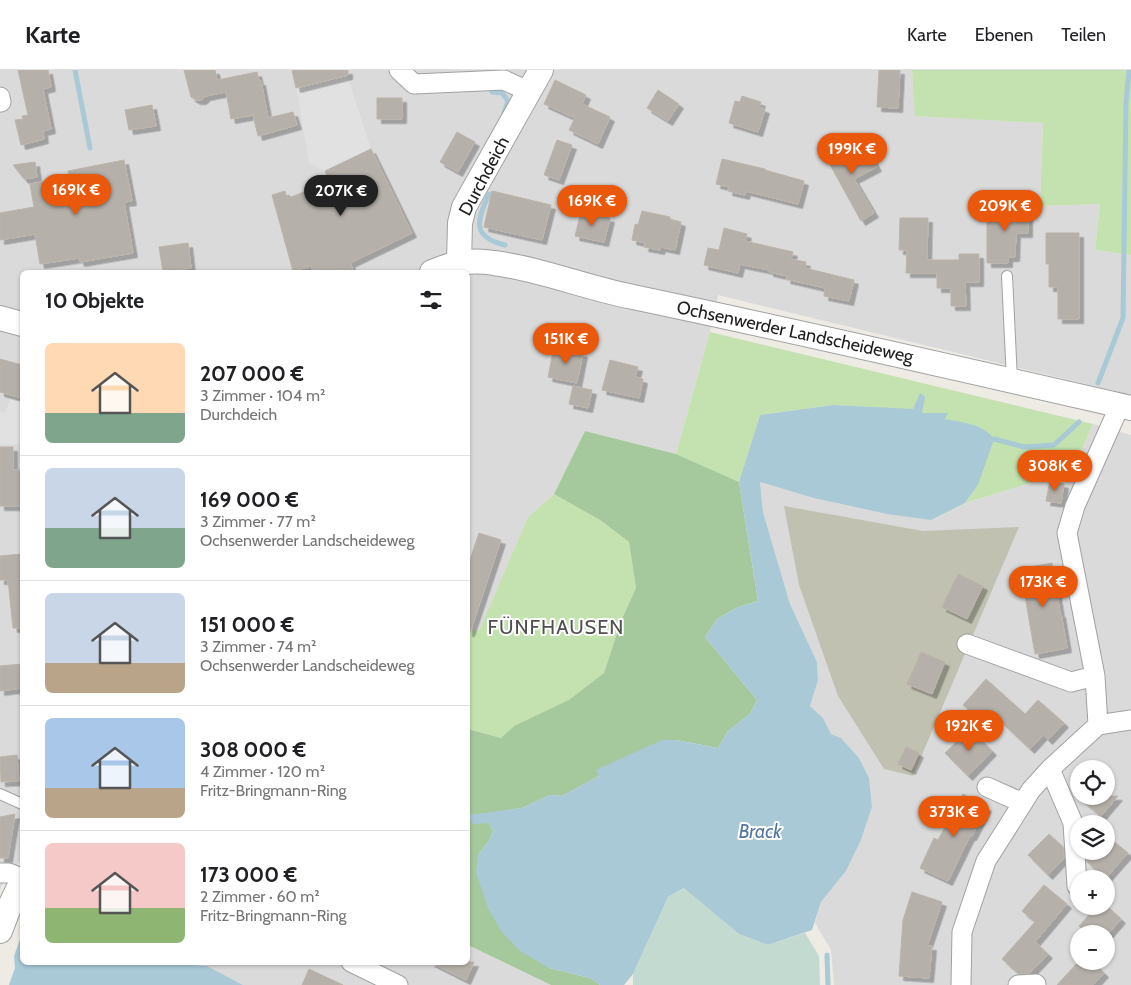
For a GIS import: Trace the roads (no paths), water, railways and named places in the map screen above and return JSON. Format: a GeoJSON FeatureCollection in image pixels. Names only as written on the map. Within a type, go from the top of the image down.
{"type":"FeatureCollection","features":[{"type":"Feature","properties":{"kind":"street"},"geometry":{"type":"LineString","coordinates":[[399,70],[414,84],[504,80],[530,92]]}},
{"type":"Feature","properties":{"kind":"street","name":"Durchdeich"},"geometry":{"type":"LineString","coordinates":[[459,262],[460,223],[464,207],[541,70]]}},
{"type":"Feature","properties":{"kind":"street"},"geometry":{"type":"LineString","coordinates":[[437,270],[459,262]]}},
{"type":"Feature","properties":{"kind":"street","name":"Ochsenwerder Landscheideweg"},"geometry":{"type":"LineString","coordinates":[[459,262],[495,263],[558,277],[630,297],[1126,406]]}},
{"type":"Feature","properties":{"kind":"street"},"geometry":{"type":"LineString","coordinates":[[0,318],[20,323]]}},
{"type":"Feature","properties":{"kind":"street"},"geometry":{"type":"LineString","coordinates":[[1098,724],[1095,676],[1067,533],[1075,506],[1126,406]]}},
{"type":"Feature","properties":{"kind":"street"},"geometry":{"type":"LineString","coordinates":[[967,644],[1071,682],[1095,676]]}},
{"type":"Feature","properties":{"kind":"street"},"geometry":{"type":"LineString","coordinates":[[961,985],[962,932],[986,861],[1031,790],[1050,769],[1098,724],[1131,720]]}},
{"type":"Feature","properties":{"kind":"street"},"geometry":{"type":"LineString","coordinates":[[1050,769],[1073,823],[1076,870]]}},
{"type":"Feature","properties":{"kind":"street"},"geometry":{"type":"LineString","coordinates":[[987,787],[1023,803]]}},
{"type":"Feature","properties":{"kind":"street"},"geometry":{"type":"LineString","coordinates":[[0,873],[9,873],[20,879]]}},
{"type":"Feature","properties":{"kind":"street"},"geometry":{"type":"LineString","coordinates":[[0,930],[20,884]]}},
{"type":"Feature","properties":{"kind":"street"},"geometry":{"type":"LineString","coordinates":[[357,965],[398,985]]}},
{"type":"Feature","properties":{"kind":"lane"},"geometry":{"type":"LineString","coordinates":[[1007,276],[1012,380]]}},
{"type":"Feature","properties":{"kind":"lane"},"geometry":{"type":"LineString","coordinates":[[0,794],[20,803]]}},
{"type":"Feature","properties":{"kind":"water","name":"Brack"},"geometry":{"type":"Polygon","coordinates":[[[920,393],[925,397],[922,413],[948,413],[945,419],[978,427],[990,434],[994,439],[978,485],[965,503],[931,520],[887,514],[814,498],[760,482],[763,512],[790,604],[817,662],[818,680],[810,706],[823,718],[831,734],[841,738],[859,758],[869,778],[872,807],[861,840],[846,871],[821,902],[812,930],[768,945],[739,934],[684,888],[668,897],[633,974],[624,985],[600,985],[590,978],[549,968],[520,951],[501,931],[488,908],[476,873],[478,855],[490,839],[493,831],[489,823],[472,824],[470,815],[522,808],[550,795],[562,796],[599,776],[596,770],[662,740],[676,740],[718,748],[728,731],[750,714],[757,700],[705,637],[717,619],[738,607],[758,601],[739,482],[760,415],[833,405],[913,409],[920,393]]]}},
{"type":"Feature","properties":{"kind":"water"},"geometry":{"type":"Polygon","coordinates":[[[20,940],[20,965],[207,966],[243,985],[9,985],[15,968],[14,956],[20,940]]]}},
{"type":"Feature","properties":{"kind":"waterway"},"geometry":{"type":"LineString","coordinates":[[75,70],[90,148]]}},
{"type":"Feature","properties":{"kind":"waterway"},"geometry":{"type":"LineString","coordinates":[[1098,383],[1123,318],[1126,102],[1129,70]]}},
{"type":"Feature","properties":{"kind":"waterway"},"geometry":{"type":"LineString","coordinates":[[492,92],[502,93],[508,101],[504,113]]}},
{"type":"Feature","properties":{"kind":"waterway"},"geometry":{"type":"LineString","coordinates":[[489,194],[480,219],[480,226],[486,237],[494,242],[505,245]]}},
{"type":"Feature","properties":{"kind":"waterway"},"geometry":{"type":"LineString","coordinates":[[994,439],[1024,447],[1054,445],[1079,422]]}},
{"type":"Feature","properties":{"kind":"waterway"},"geometry":{"type":"LineString","coordinates":[[827,955],[828,985]]}},
{"type":"Feature","properties":{"kind":"district","name":"FÜNFHAUSEN"},"geometry":{"type":"Point","coordinates":[556,627]}}]}
